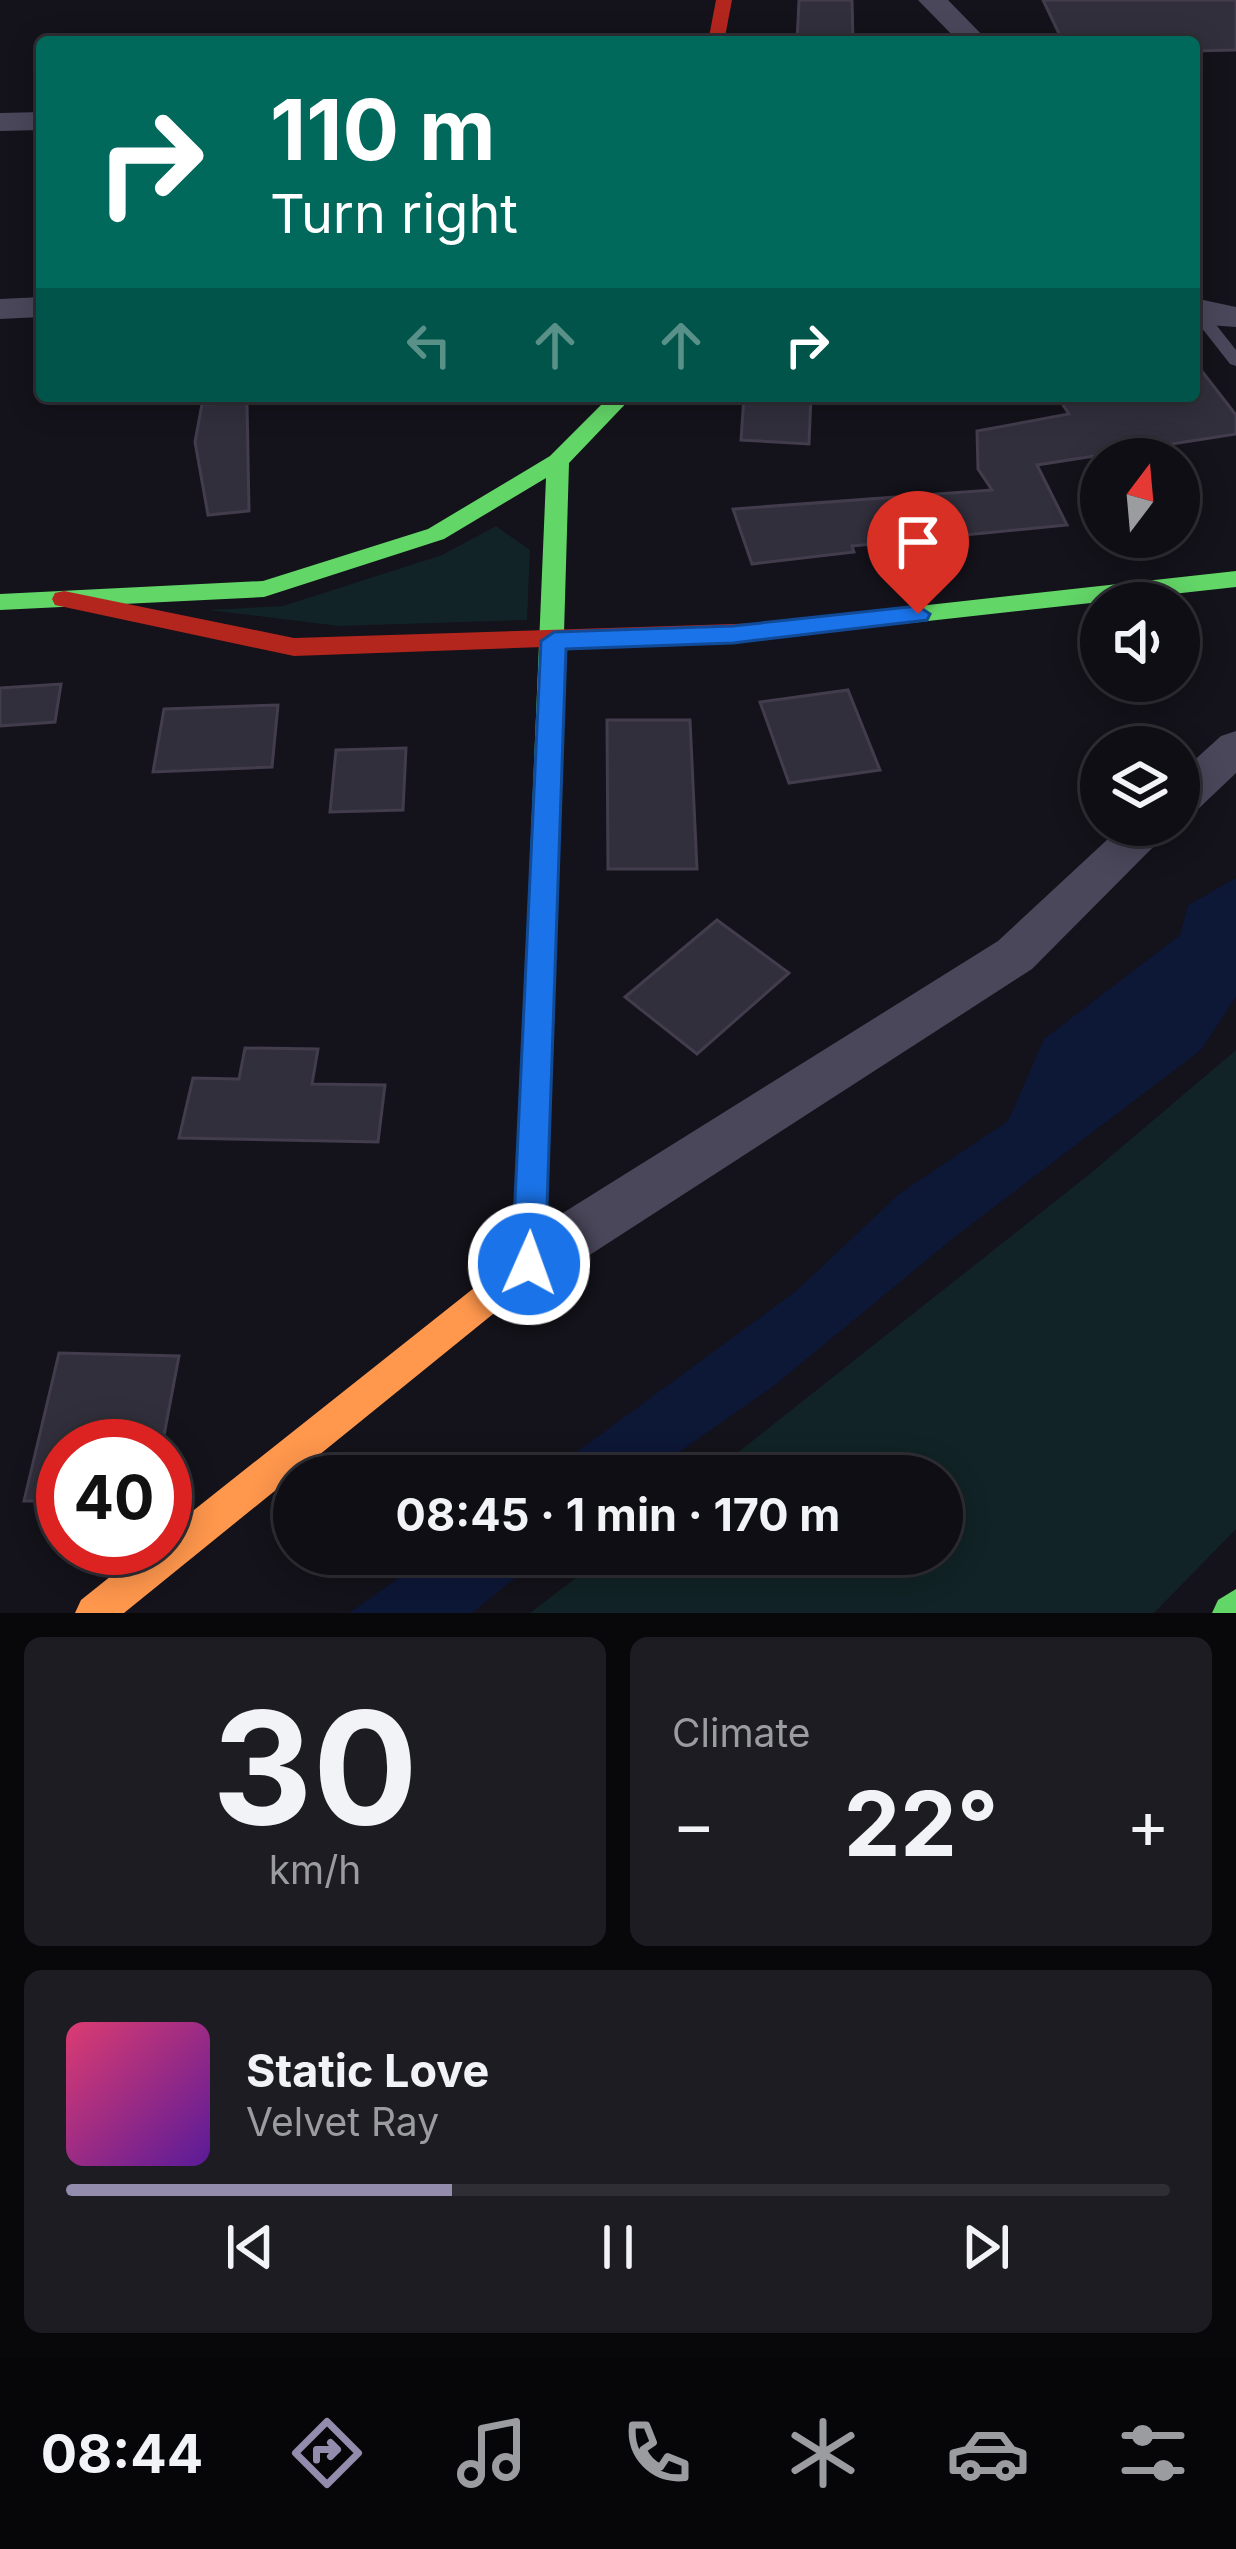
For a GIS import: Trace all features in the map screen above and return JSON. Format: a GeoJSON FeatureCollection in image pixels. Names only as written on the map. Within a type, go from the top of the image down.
{"type":"FeatureCollection","features":[{"type":"Feature","properties":{"kind":"street"},"geometry":{"type":"LineString","coordinates":[[717,36],[724,0]]}},
{"type":"Feature","properties":{"kind":"street"},"geometry":{"type":"LineString","coordinates":[[932,0],[969,36]]}},
{"type":"Feature","properties":{"kind":"street"},"geometry":{"type":"LineString","coordinates":[[0,122],[36,121]]}},
{"type":"Feature","properties":{"kind":"street"},"geometry":{"type":"LineString","coordinates":[[0,309],[36,307]]}},
{"type":"Feature","properties":{"kind":"street"},"geometry":{"type":"LineString","coordinates":[[1200,312],[1236,316]]}},
{"type":"Feature","properties":{"kind":"street"},"geometry":{"type":"LineString","coordinates":[[0,602],[264,589],[436,534],[558,461],[616,402]]}},
{"type":"Feature","properties":{"kind":"street"},"geometry":{"type":"LineString","coordinates":[[529,1264],[558,461]]}},
{"type":"Feature","properties":{"kind":"street"},"geometry":{"type":"LineString","coordinates":[[64,599],[294,647],[733,634],[1236,579]]}},
{"type":"Feature","properties":{"kind":"street"},"geometry":{"type":"LineString","coordinates":[[1200,780],[1236,747]]}},
{"type":"Feature","properties":{"kind":"street"},"geometry":{"type":"LineString","coordinates":[[94,1613],[529,1264],[1016,955],[1130,846]]}},
{"type":"Feature","properties":{"kind":"lane"},"geometry":{"type":"LineString","coordinates":[[1200,316],[1236,361]]}},
{"type":"Feature","properties":{"kind":"shaded area"},"geometry":{"type":"Polygon","coordinates":[[[496,526],[530,550],[527,620],[339,626],[208,610],[283,606],[442,555],[496,526]]]}},
{"type":"Feature","properties":{"kind":"shaded area"},"geometry":{"type":"Polygon","coordinates":[[[1236,1050],[1236,1529],[1154,1613],[530,1613],[580,1575],[963,1575],[963,1455],[735,1455],[1091,1173],[1236,1050]]]}},
{"type":"Feature","properties":{"kind":"water"},"geometry":{"type":"Polygon","coordinates":[[[1236,878],[1236,997],[1201,1050],[956,1236],[775,1385],[675,1455],[573,1455],[796,1291],[899,1194],[1008,1121],[1044,1039],[1180,935],[1188,905],[1236,878]]]}},
{"type":"Feature","properties":{"kind":"water"},"geometry":{"type":"Polygon","coordinates":[[[403,1575],[519,1575],[472,1613],[349,1613],[403,1575]]]}},
{"type":"Feature","properties":{"kind":"building"},"geometry":{"type":"Polygon","coordinates":[[[799,0],[852,0],[853,36],[797,36],[799,0]]]}},
{"type":"Feature","properties":{"kind":"building"},"geometry":{"type":"Polygon","coordinates":[[[1043,0],[1236,0],[1236,50],[1200,51],[1200,36],[1060,36],[1043,0]]]}},
{"type":"Feature","properties":{"kind":"building"},"geometry":{"type":"Polygon","coordinates":[[[1200,369],[1236,415],[1236,434],[1200,440],[1080,438],[1080,458],[1037,465],[1067,525],[852,546],[854,552],[752,564],[733,509],[992,490],[978,469],[977,431],[1069,414],[1061,402],[1200,402],[1200,369]]]}},
{"type":"Feature","properties":{"kind":"building"},"geometry":{"type":"Polygon","coordinates":[[[744,402],[811,402],[809,444],[741,440],[744,402]]]}},
{"type":"Feature","properties":{"kind":"building"},"geometry":{"type":"Polygon","coordinates":[[[247,403],[249,511],[208,515],[195,442],[202,404],[247,403]]]}},
{"type":"Feature","properties":{"kind":"building"},"geometry":{"type":"Polygon","coordinates":[[[61,684],[55,722],[0,726],[0,688],[61,684]]]}},
{"type":"Feature","properties":{"kind":"building"},"geometry":{"type":"Polygon","coordinates":[[[848,690],[880,770],[789,783],[760,702],[848,690]]]}},
{"type":"Feature","properties":{"kind":"building"},"geometry":{"type":"Polygon","coordinates":[[[278,705],[272,767],[153,772],[164,709],[278,705]]]}},
{"type":"Feature","properties":{"kind":"building"},"geometry":{"type":"Polygon","coordinates":[[[607,720],[690,720],[697,869],[608,869],[607,720]]]}},
{"type":"Feature","properties":{"kind":"building"},"geometry":{"type":"Polygon","coordinates":[[[406,748],[403,810],[330,812],[336,750],[406,748]]]}},
{"type":"Feature","properties":{"kind":"building"},"geometry":{"type":"Polygon","coordinates":[[[717,920],[789,973],[697,1054],[625,997],[717,920]]]}},
{"type":"Feature","properties":{"kind":"building"},"geometry":{"type":"Polygon","coordinates":[[[245,1048],[318,1049],[312,1084],[385,1085],[378,1142],[179,1138],[193,1078],[239,1079],[245,1048]]]}},
{"type":"Feature","properties":{"kind":"building"},"geometry":{"type":"Polygon","coordinates":[[[59,1353],[179,1356],[167,1419],[43,1419],[59,1353]]]}},
{"type":"Feature","properties":{"kind":"building"},"geometry":{"type":"Polygon","coordinates":[[[36,1450],[36,1501],[24,1501],[36,1450]]]}},
{"type":"Feature","properties":{"kind":"traffic: fast"},"geometry":{"type":"LineString","coordinates":[[0,602],[264,589],[436,534],[558,461],[616,402]]}},
{"type":"Feature","properties":{"kind":"traffic: fast"},"geometry":{"type":"LineString","coordinates":[[536,1074],[558,461]]}},
{"type":"Feature","properties":{"kind":"traffic: fast"},"geometry":{"type":"LineString","coordinates":[[766,631],[1236,579]]}},
{"type":"Feature","properties":{"kind":"traffic: fast"},"geometry":{"type":"LineString","coordinates":[[1231,1613],[1236,1608]]}},
{"type":"Feature","properties":{"kind":"traffic: slow"},"geometry":{"type":"LineString","coordinates":[[94,1613],[529,1264],[536,1074]]}},
{"type":"Feature","properties":{"kind":"traffic: jam"},"geometry":{"type":"LineString","coordinates":[[717,36],[724,0]]}},
{"type":"Feature","properties":{"kind":"traffic: jam"},"geometry":{"type":"LineString","coordinates":[[64,599],[294,647],[766,631]]}},
{"type":"Feature","properties":{"kind":"route"},"geometry":{"type":"LineString","coordinates":[[529,1264],[554,641],[733,634],[918,614]]}}]}
